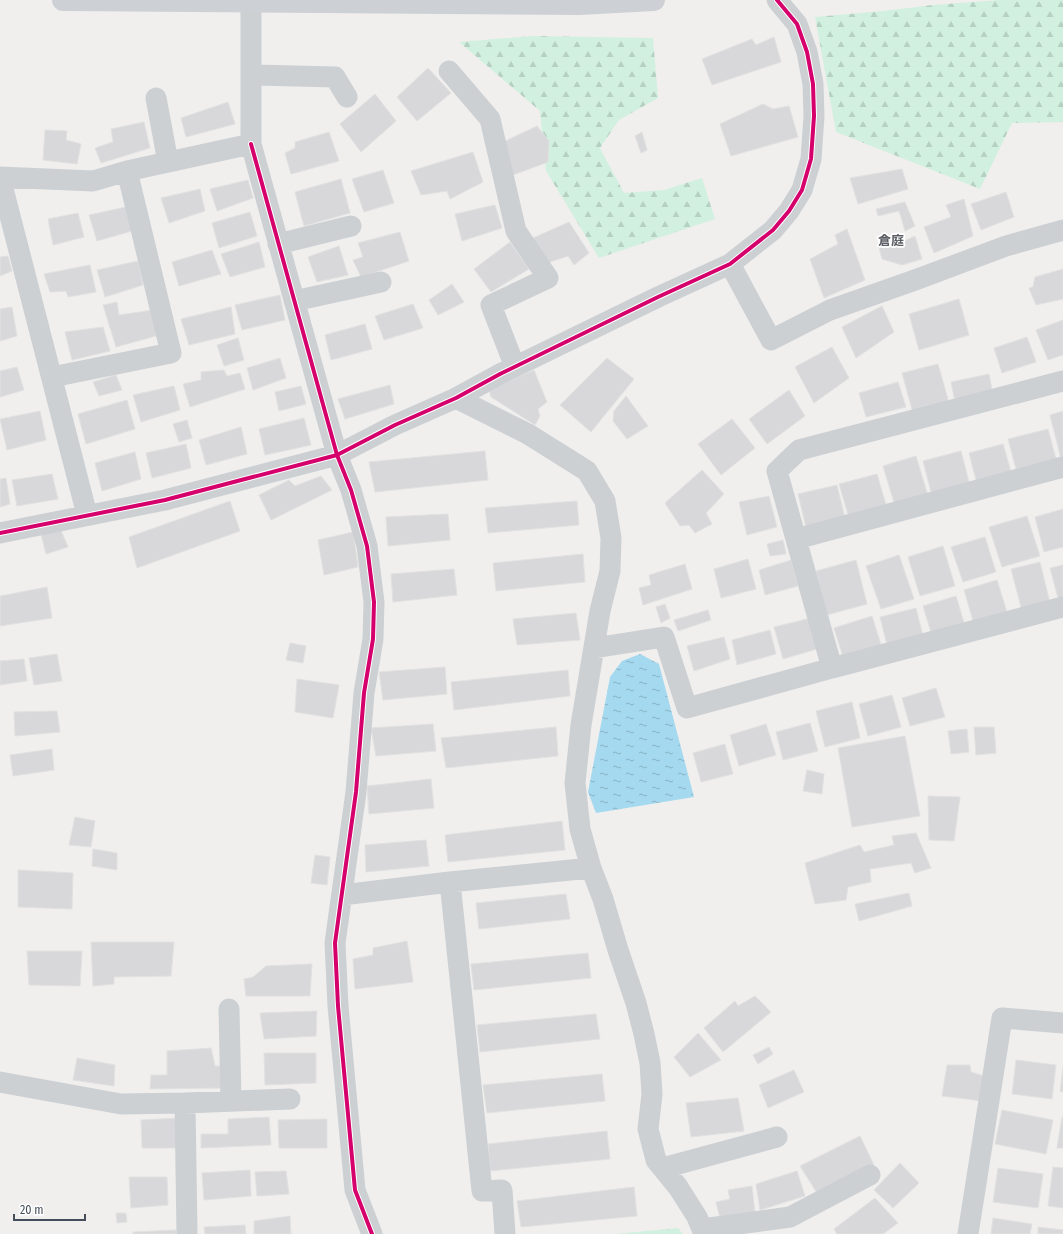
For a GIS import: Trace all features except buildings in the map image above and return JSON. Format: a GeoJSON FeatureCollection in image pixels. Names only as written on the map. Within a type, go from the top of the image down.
{"type":"FeatureCollection","features":[{"type":"Feature","properties":{"kind":"main road"},"geometry":{"type":"LineString","coordinates":[[63,0],[579,4],[654,0]]}},
{"type":"Feature","properties":{"kind":"street"},"geometry":{"type":"LineString","coordinates":[[0,533],[165,500],[337,455],[395,425],[456,398],[514,367],[658,297],[730,264],[773,230],[789,211],[802,190],[811,159],[814,116],[813,84],[807,52],[797,24],[776,0]]}},
{"type":"Feature","properties":{"kind":"street"},"geometry":{"type":"LineString","coordinates":[[251,2],[251,144],[337,455],[351,490],[367,546],[374,602],[373,639],[364,693],[356,792],[335,943],[344,1084],[355,1190],[372,1234]]}},
{"type":"Feature","properties":{"kind":"street"},"geometry":{"type":"LineString","coordinates":[[449,71],[490,119],[516,231],[548,278],[491,305],[514,367]]}},
{"type":"Feature","properties":{"kind":"street"},"geometry":{"type":"LineString","coordinates":[[251,75],[335,77],[347,97]]}},
{"type":"Feature","properties":{"kind":"street"},"geometry":{"type":"LineString","coordinates":[[156,98],[168,162]]}},
{"type":"Feature","properties":{"kind":"street"},"geometry":{"type":"LineString","coordinates":[[87,515],[0,177],[93,181],[127,171],[251,144]]}},
{"type":"Feature","properties":{"kind":"street"},"geometry":{"type":"LineString","coordinates":[[52,377],[171,353],[127,171]]}},
{"type":"Feature","properties":{"kind":"street"},"geometry":{"type":"LineString","coordinates":[[278,244],[351,226]]}},
{"type":"Feature","properties":{"kind":"street"},"geometry":{"type":"LineString","coordinates":[[730,264],[771,340],[830,310],[1006,246],[1063,230]]}},
{"type":"Feature","properties":{"kind":"street"},"geometry":{"type":"LineString","coordinates":[[294,301],[381,282]]}},
{"type":"Feature","properties":{"kind":"street"},"geometry":{"type":"LineString","coordinates":[[832,668],[777,471],[799,450],[1063,381]]}},
{"type":"Feature","properties":{"kind":"street"},"geometry":{"type":"LineString","coordinates":[[456,398],[528,434],[587,471],[606,501],[611,538],[610,571],[600,611],[581,725],[574,783],[580,829],[591,868],[603,898],[618,950],[636,1003],[644,1034],[650,1063],[652,1094],[648,1129],[656,1160],[678,1187],[697,1217],[703,1231],[790,1217],[870,1175]]}},
{"type":"Feature","properties":{"kind":"street"},"geometry":{"type":"LineString","coordinates":[[796,539],[1063,467]]}},
{"type":"Feature","properties":{"kind":"street"},"geometry":{"type":"LineString","coordinates":[[594,648],[664,636],[687,708],[1063,607]]}},
{"type":"Feature","properties":{"kind":"street"},"geometry":{"type":"LineString","coordinates":[[342,895],[450,882],[591,868]]}},
{"type":"Feature","properties":{"kind":"street"},"geometry":{"type":"LineString","coordinates":[[450,882],[482,1191],[502,1190],[505,1234]]}},
{"type":"Feature","properties":{"kind":"street"},"geometry":{"type":"LineString","coordinates":[[229,1009],[231,1102]]}},
{"type":"Feature","properties":{"kind":"street"},"geometry":{"type":"LineString","coordinates":[[968,1234],[1002,1018],[1063,1023]]}},
{"type":"Feature","properties":{"kind":"street"},"geometry":{"type":"LineString","coordinates":[[0,1082],[120,1104],[231,1102],[290,1099]]}},
{"type":"Feature","properties":{"kind":"street"},"geometry":{"type":"LineString","coordinates":[[185,1103],[187,1234]]}},
{"type":"Feature","properties":{"kind":"street"},"geometry":{"type":"LineString","coordinates":[[663,1168],[777,1137]]}},
{"type":"Feature","properties":{"kind":"green space"},"geometry":{"type":"Polygon","coordinates":[[[1000,0],[1063,0],[1063,122],[1012,123],[980,189],[836,132],[815,17],[1000,0]]]}},
{"type":"Feature","properties":{"kind":"green space"},"geometry":{"type":"Polygon","coordinates":[[[533,36],[653,38],[658,98],[619,120],[600,148],[624,193],[664,190],[702,178],[715,219],[599,258],[546,171],[540,111],[459,42],[533,36]]]}},
{"type":"Feature","properties":{"kind":"green space"},"geometry":{"type":"Polygon","coordinates":[[[678,1228],[683,1234],[615,1234],[678,1228]]]}},
{"type":"Feature","properties":{"kind":"water"},"geometry":{"type":"Polygon","coordinates":[[[640,654],[659,664],[694,797],[596,813],[588,792],[610,677],[622,661],[640,654]]]}},
{"type":"Feature","properties":{"kind":"cycle path"},"geometry":{"type":"LineString","coordinates":[[0,533],[165,500],[337,455],[395,425],[456,398],[500,374],[658,297],[730,264],[773,230],[789,211],[802,190],[811,159],[814,116],[813,84],[807,52],[797,24],[777,0]]}},
{"type":"Feature","properties":{"kind":"cycle path"},"geometry":{"type":"LineString","coordinates":[[251,144],[337,455],[351,490],[367,546],[374,602],[373,639],[364,693],[356,792],[335,943],[338,1006],[355,1190],[372,1234]]}},
{"type":"Feature","properties":{"kind":"district","name":"倉庭"},"geometry":{"type":"Point","coordinates":[891,240]}}]}
